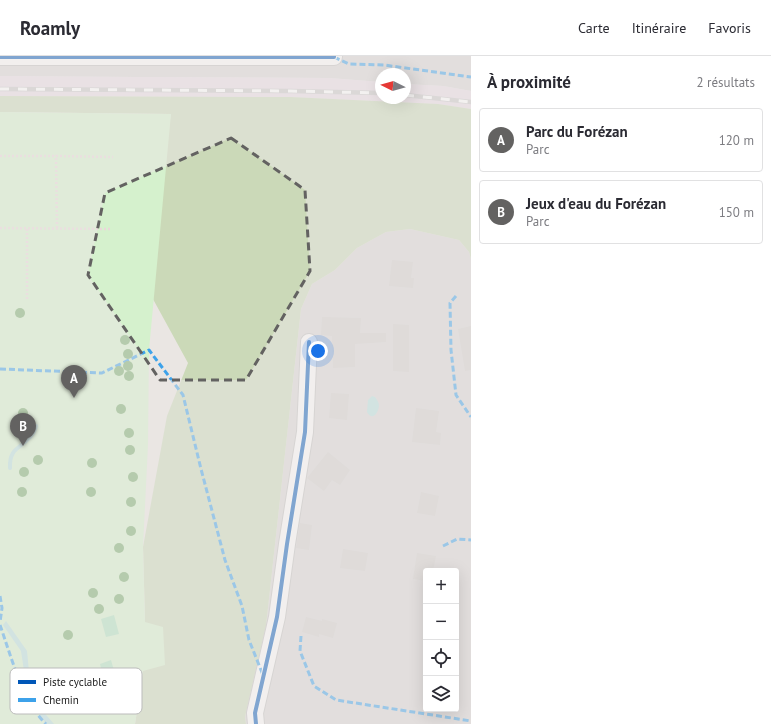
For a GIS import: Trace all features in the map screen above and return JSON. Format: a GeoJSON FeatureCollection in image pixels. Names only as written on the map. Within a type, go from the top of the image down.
{"type":"FeatureCollection","features":[{"type":"Feature","properties":{"kind":"street"},"geometry":{"type":"LineString","coordinates":[[0,57],[334,58],[334,56]]}},
{"type":"Feature","properties":{"kind":"street"},"geometry":{"type":"LineString","coordinates":[[256,724],[255,713],[277,617],[305,432],[308,342]]}},
{"type":"Feature","properties":{"kind":"path"},"geometry":{"type":"LineString","coordinates":[[0,156],[112,157]]}},
{"type":"Feature","properties":{"kind":"path"},"geometry":{"type":"LineString","coordinates":[[56,156],[57,228]]}},
{"type":"Feature","properties":{"kind":"path"},"geometry":{"type":"LineString","coordinates":[[0,228],[110,229]]}},
{"type":"Feature","properties":{"kind":"path"},"geometry":{"type":"LineString","coordinates":[[27,228],[27,299]]}},
{"type":"Feature","properties":{"kind":"highlighted area"},"geometry":{"type":"Polygon","coordinates":[[[231,138],[305,190],[310,271],[246,380],[160,380],[88,275],[105,193],[231,138]]]}},
{"type":"Feature","properties":{"kind":"shaded area"},"geometry":{"type":"Polygon","coordinates":[[[0,56],[471,56],[471,91],[443,86],[411,84],[411,68],[375,68],[375,82],[329,78],[0,76],[0,56]]]}},
{"type":"Feature","properties":{"kind":"shaded area"},"geometry":{"type":"Polygon","coordinates":[[[0,76],[329,78],[375,82],[375,101],[290,97],[0,96],[0,76]]]}},
{"type":"Feature","properties":{"kind":"shaded area"},"geometry":{"type":"Polygon","coordinates":[[[411,84],[443,86],[471,91],[471,109],[438,104],[411,103],[411,84]]]}},
{"type":"Feature","properties":{"kind":"shaded area"},"geometry":{"type":"Polygon","coordinates":[[[410,229],[459,240],[469,252],[471,259],[471,724],[246,724],[245,717],[266,626],[301,309],[312,284],[335,270],[357,248],[386,232],[410,229]]]}},
{"type":"Feature","properties":{"kind":"green space"},"geometry":{"type":"Polygon","coordinates":[[[0,96],[290,97],[375,101],[375,104],[411,104],[411,103],[438,104],[471,109],[471,259],[469,252],[459,240],[410,229],[386,232],[357,248],[335,270],[312,284],[301,309],[266,626],[245,717],[246,724],[135,724],[137,714],[142,714],[145,622],[143,547],[167,416],[188,363],[142,279],[171,114],[0,112],[0,96]]]}},
{"type":"Feature","properties":{"kind":"green space"},"geometry":{"type":"Polygon","coordinates":[[[0,112],[171,114],[149,350],[148,445],[143,547],[145,622],[163,627],[165,665],[143,671],[142,678],[142,668],[10,668],[10,714],[137,714],[135,724],[0,724],[0,112]]]}},
{"type":"Feature","properties":{"kind":"green space"},"geometry":{"type":"Polygon","coordinates":[[[114,615],[119,634],[106,637],[101,619],[114,615]]]}},
{"type":"Feature","properties":{"kind":"green space"},"geometry":{"type":"Polygon","coordinates":[[[111,660],[113,668],[101,668],[100,664],[111,660]]]}},
{"type":"Feature","properties":{"kind":"water"},"geometry":{"type":"Polygon","coordinates":[[[372,396],[375,397],[379,406],[376,414],[371,416],[367,412],[368,400],[372,396]]]}},
{"type":"Feature","properties":{"kind":"water"},"geometry":{"type":"Polygon","coordinates":[[[6,621],[27,651],[29,668],[24,668],[21,651],[3,625],[6,621]]]}},
{"type":"Feature","properties":{"kind":"water"},"geometry":{"type":"Polygon","coordinates":[[[39,714],[45,714],[54,724],[46,724],[39,714]]]}},
{"type":"Feature","properties":{"kind":"building"},"geometry":{"type":"Polygon","coordinates":[[[392,260],[413,262],[411,278],[414,278],[413,288],[389,286],[392,260]]]}},
{"type":"Feature","properties":{"kind":"building"},"geometry":{"type":"Polygon","coordinates":[[[322,317],[361,318],[360,333],[386,333],[386,342],[355,344],[355,367],[333,368],[332,336],[321,335],[322,317]]]}},
{"type":"Feature","properties":{"kind":"building"},"geometry":{"type":"Polygon","coordinates":[[[393,324],[409,325],[409,372],[393,371],[393,324]]]}},
{"type":"Feature","properties":{"kind":"building"},"geometry":{"type":"Polygon","coordinates":[[[471,326],[471,370],[465,371],[458,329],[471,326]]]}},
{"type":"Feature","properties":{"kind":"building"},"geometry":{"type":"Polygon","coordinates":[[[331,393],[349,394],[347,420],[329,418],[331,393]]]}},
{"type":"Feature","properties":{"kind":"building"},"geometry":{"type":"Polygon","coordinates":[[[416,408],[439,411],[436,432],[441,433],[440,445],[412,442],[416,408]]]}},
{"type":"Feature","properties":{"kind":"building"},"geometry":{"type":"Polygon","coordinates":[[[328,452],[350,470],[340,485],[332,480],[324,491],[307,478],[328,452]]]}},
{"type":"Feature","properties":{"kind":"building"},"geometry":{"type":"Polygon","coordinates":[[[421,492],[439,496],[435,516],[417,513],[421,492]]]}},
{"type":"Feature","properties":{"kind":"building"},"geometry":{"type":"Polygon","coordinates":[[[300,523],[312,525],[309,550],[296,548],[300,523]]]}},
{"type":"Feature","properties":{"kind":"building"},"geometry":{"type":"Polygon","coordinates":[[[343,549],[368,553],[365,571],[340,568],[343,549]]]}},
{"type":"Feature","properties":{"kind":"building"},"geometry":{"type":"Polygon","coordinates":[[[417,553],[436,556],[434,568],[423,568],[423,581],[413,579],[417,553]]]}},
{"type":"Feature","properties":{"kind":"building"},"geometry":{"type":"Polygon","coordinates":[[[306,617],[337,623],[333,638],[319,634],[319,637],[302,632],[306,617]]]}},
{"type":"Feature","properties":{"kind":"waterway"},"geometry":{"type":"LineString","coordinates":[[24,426],[28,428]]}},
{"type":"Feature","properties":{"kind":"waterway"},"geometry":{"type":"LineString","coordinates":[[10,468],[11,456],[31,436],[36,426]]}},
{"type":"Feature","properties":{"kind":"railway"},"geometry":{"type":"LineString","coordinates":[[0,89],[375,93]]}},
{"type":"Feature","properties":{"kind":"railway"},"geometry":{"type":"LineString","coordinates":[[411,96],[471,102]]}},
{"type":"Feature","properties":{"kind":"marked path"},"geometry":{"type":"LineString","coordinates":[[334,57],[349,64],[384,65],[471,77]]}},
{"type":"Feature","properties":{"kind":"marked path"},"geometry":{"type":"LineString","coordinates":[[456,296],[450,303],[451,350],[456,395],[471,417]]}},
{"type":"Feature","properties":{"kind":"marked path"},"geometry":{"type":"LineString","coordinates":[[0,369],[102,373],[149,350],[183,395],[225,560],[242,606],[249,640],[263,675]]}},
{"type":"Feature","properties":{"kind":"marked path"},"geometry":{"type":"LineString","coordinates":[[443,546],[457,539],[471,540]]}},
{"type":"Feature","properties":{"kind":"marked path"},"geometry":{"type":"LineString","coordinates":[[0,596],[2,608],[0,622]]}},
{"type":"Feature","properties":{"kind":"marked path"},"geometry":{"type":"LineString","coordinates":[[0,625],[14,668]]}},
{"type":"Feature","properties":{"kind":"marked path"},"geometry":{"type":"LineString","coordinates":[[301,636],[300,651],[314,686],[336,700],[471,721]]}},
{"type":"Feature","properties":{"kind":"marked path"},"geometry":{"type":"LineString","coordinates":[[37,714],[46,724]]}},
{"type":"Feature","properties":{"kind":"cycle path"},"geometry":{"type":"LineString","coordinates":[[0,57],[334,56]]}},
{"type":"Feature","properties":{"kind":"cycle path"},"geometry":{"type":"LineString","coordinates":[[256,724],[255,713],[277,617],[305,432],[309,342]]}},
{"type":"Feature","properties":{"kind":"place","name":"Parc du Forézan"},"geometry":{"type":"Point","coordinates":[74,398]}},
{"type":"Feature","properties":{"kind":"place","name":"Jeux d'eau du Forézan"},"geometry":{"type":"Point","coordinates":[23,446]}}]}
